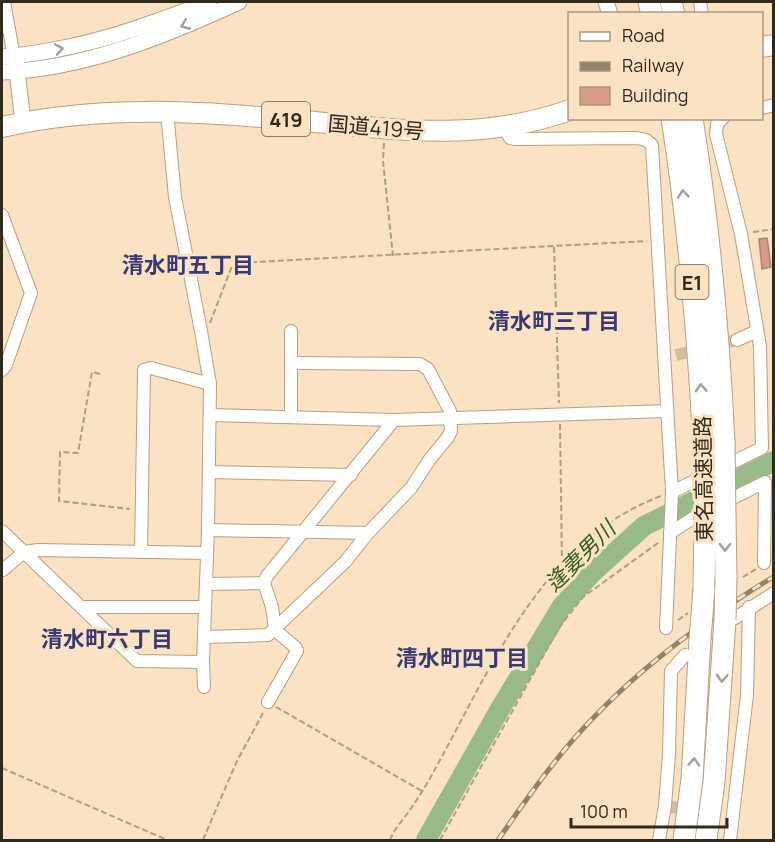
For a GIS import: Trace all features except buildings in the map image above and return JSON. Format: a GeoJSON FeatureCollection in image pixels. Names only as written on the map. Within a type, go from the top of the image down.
{"type":"FeatureCollection","features":[{"type":"Feature","properties":{"kind":"highway","name":"国道419号"},"geometry":{"type":"LineString","coordinates":[[2,127],[23,122],[99,113],[202,112],[386,129],[468,131],[505,128],[568,111]]}},
{"type":"Feature","properties":{"kind":"highway","name":"東名高速道路"},"geometry":{"type":"LineString","coordinates":[[672,120],[690,259],[699,359],[714,445]]}},
{"type":"Feature","properties":{"kind":"highway","name":"東名高速道路"},"geometry":{"type":"LineString","coordinates":[[684,840],[693,779],[704,589],[715,518],[714,445],[720,356],[711,256],[692,120]]}},
{"type":"Feature","properties":{"kind":"highway","name":"東名高速道路"},"geometry":{"type":"LineString","coordinates":[[705,840],[714,782],[730,619],[726,577],[715,518]]}},
{"type":"Feature","properties":{"kind":"street"},"geometry":{"type":"LineString","coordinates":[[4,2],[11,61],[23,122]]}},
{"type":"Feature","properties":{"kind":"street"},"geometry":{"type":"LineString","coordinates":[[2,72],[11,61],[115,36],[209,2]]}},
{"type":"Feature","properties":{"kind":"street"},"geometry":{"type":"LineString","coordinates":[[11,61],[109,53],[204,18],[239,2]]}},
{"type":"Feature","properties":{"kind":"street"},"geometry":{"type":"LineString","coordinates":[[167,112],[175,197],[210,384],[204,687]]}},
{"type":"Feature","properties":{"kind":"street"},"geometry":{"type":"LineString","coordinates":[[672,494],[762,448],[760,346],[741,234],[716,134],[717,124],[721,120]]}},
{"type":"Feature","properties":{"kind":"street"},"geometry":{"type":"LineString","coordinates":[[505,128],[510,138],[515,139],[638,138],[652,145],[672,494],[666,628]]}},
{"type":"Feature","properties":{"kind":"street"},"geometry":{"type":"LineString","coordinates":[[2,215],[31,293],[2,370]]}},
{"type":"Feature","properties":{"kind":"street"},"geometry":{"type":"LineString","coordinates":[[291,331],[291,416]]}},
{"type":"Feature","properties":{"kind":"street"},"geometry":{"type":"LineString","coordinates":[[737,340],[758,331]]}},
{"type":"Feature","properties":{"kind":"street"},"geometry":{"type":"LineString","coordinates":[[663,359],[676,355]]}},
{"type":"Feature","properties":{"kind":"street"},"geometry":{"type":"LineString","coordinates":[[205,637],[268,636],[345,562],[368,533],[411,488],[451,431],[451,419],[446,402],[428,369],[420,364],[292,363]]}},
{"type":"Feature","properties":{"kind":"street"},"geometry":{"type":"LineString","coordinates":[[141,552],[144,370],[151,368],[210,384]]}},
{"type":"Feature","properties":{"kind":"street"},"geometry":{"type":"LineString","coordinates":[[210,415],[394,420],[667,411]]}},
{"type":"Feature","properties":{"kind":"street"},"geometry":{"type":"LineString","coordinates":[[268,702],[297,651],[274,630],[272,607],[264,583],[267,576],[394,420]]}},
{"type":"Feature","properties":{"kind":"street"},"geometry":{"type":"LineString","coordinates":[[209,472],[351,475]]}},
{"type":"Feature","properties":{"kind":"street"},"geometry":{"type":"LineString","coordinates":[[670,530],[765,482],[764,563]]}},
{"type":"Feature","properties":{"kind":"street"},"geometry":{"type":"LineString","coordinates":[[208,530],[368,533]]}},
{"type":"Feature","properties":{"kind":"street"},"geometry":{"type":"LineString","coordinates":[[2,531],[137,661],[203,662]]}},
{"type":"Feature","properties":{"kind":"street"},"geometry":{"type":"LineString","coordinates":[[3,570],[24,552],[38,550],[206,553]]}},
{"type":"Feature","properties":{"kind":"street"},"geometry":{"type":"LineString","coordinates":[[206,584],[264,583]]}},
{"type":"Feature","properties":{"kind":"street"},"geometry":{"type":"LineString","coordinates":[[730,619],[774,593]]}},
{"type":"Feature","properties":{"kind":"street"},"geometry":{"type":"LineString","coordinates":[[81,607],[205,608]]}},
{"type":"Feature","properties":{"kind":"street"},"geometry":{"type":"LineString","coordinates":[[730,840],[728,813],[747,694],[749,608]]}},
{"type":"Feature","properties":{"kind":"street"},"geometry":{"type":"LineString","coordinates":[[659,840],[668,807],[671,671],[685,655]]}},
{"type":"Feature","properties":{"kind":"path"},"geometry":{"type":"LineString","coordinates":[[386,129],[383,160],[393,256]]}},
{"type":"Feature","properties":{"kind":"path"},"geometry":{"type":"LineString","coordinates":[[201,331],[210,324],[234,264],[658,240]]}},
{"type":"Feature","properties":{"kind":"path"},"geometry":{"type":"LineString","coordinates":[[100,374],[92,372],[78,453],[60,452],[59,501],[142,510]]}},
{"type":"Feature","properties":{"kind":"path"},"geometry":{"type":"LineString","coordinates":[[390,840],[423,791],[513,628],[529,603],[562,562],[607,524],[651,500],[672,494]]}},
{"type":"Feature","properties":{"kind":"path"},"geometry":{"type":"LineString","coordinates":[[440,840],[546,647],[560,626],[583,597],[670,530]]}},
{"type":"Feature","properties":{"kind":"path"},"geometry":{"type":"LineString","coordinates":[[203,840],[236,763],[268,702],[423,791]]}},
{"type":"Feature","properties":{"kind":"path"},"geometry":{"type":"LineString","coordinates":[[2,768],[167,840]]}},
{"type":"Feature","properties":{"kind":"waterway","name":"逢妻男川"},"geometry":{"type":"LineString","coordinates":[[426,840],[500,709],[562,606],[593,572],[644,526],[774,461]]}},
{"type":"Feature","properties":{"kind":"tunnel"},"geometry":{"type":"LineString","coordinates":[[676,355],[737,340]]}},
{"type":"Feature","properties":{"kind":"tunnel"},"geometry":{"type":"LineString","coordinates":[[671,807],[723,813]]}},
{"type":"Feature","properties":{"kind":"railway"},"geometry":{"type":"LineString","coordinates":[[498,840],[557,759],[610,701],[679,642],[741,597],[774,577]]}},
{"type":"Feature","properties":{"kind":"district","name":"清水町五丁目"},"geometry":{"type":"Point","coordinates":[188,265]}},
{"type":"Feature","properties":{"kind":"district","name":"清水町三丁目"},"geometry":{"type":"Point","coordinates":[554,321]}},
{"type":"Feature","properties":{"kind":"district","name":"清水町六丁目"},"geometry":{"type":"Point","coordinates":[107,639]}},
{"type":"Feature","properties":{"kind":"district","name":"清水町四丁目"},"geometry":{"type":"Point","coordinates":[462,658]}}]}
